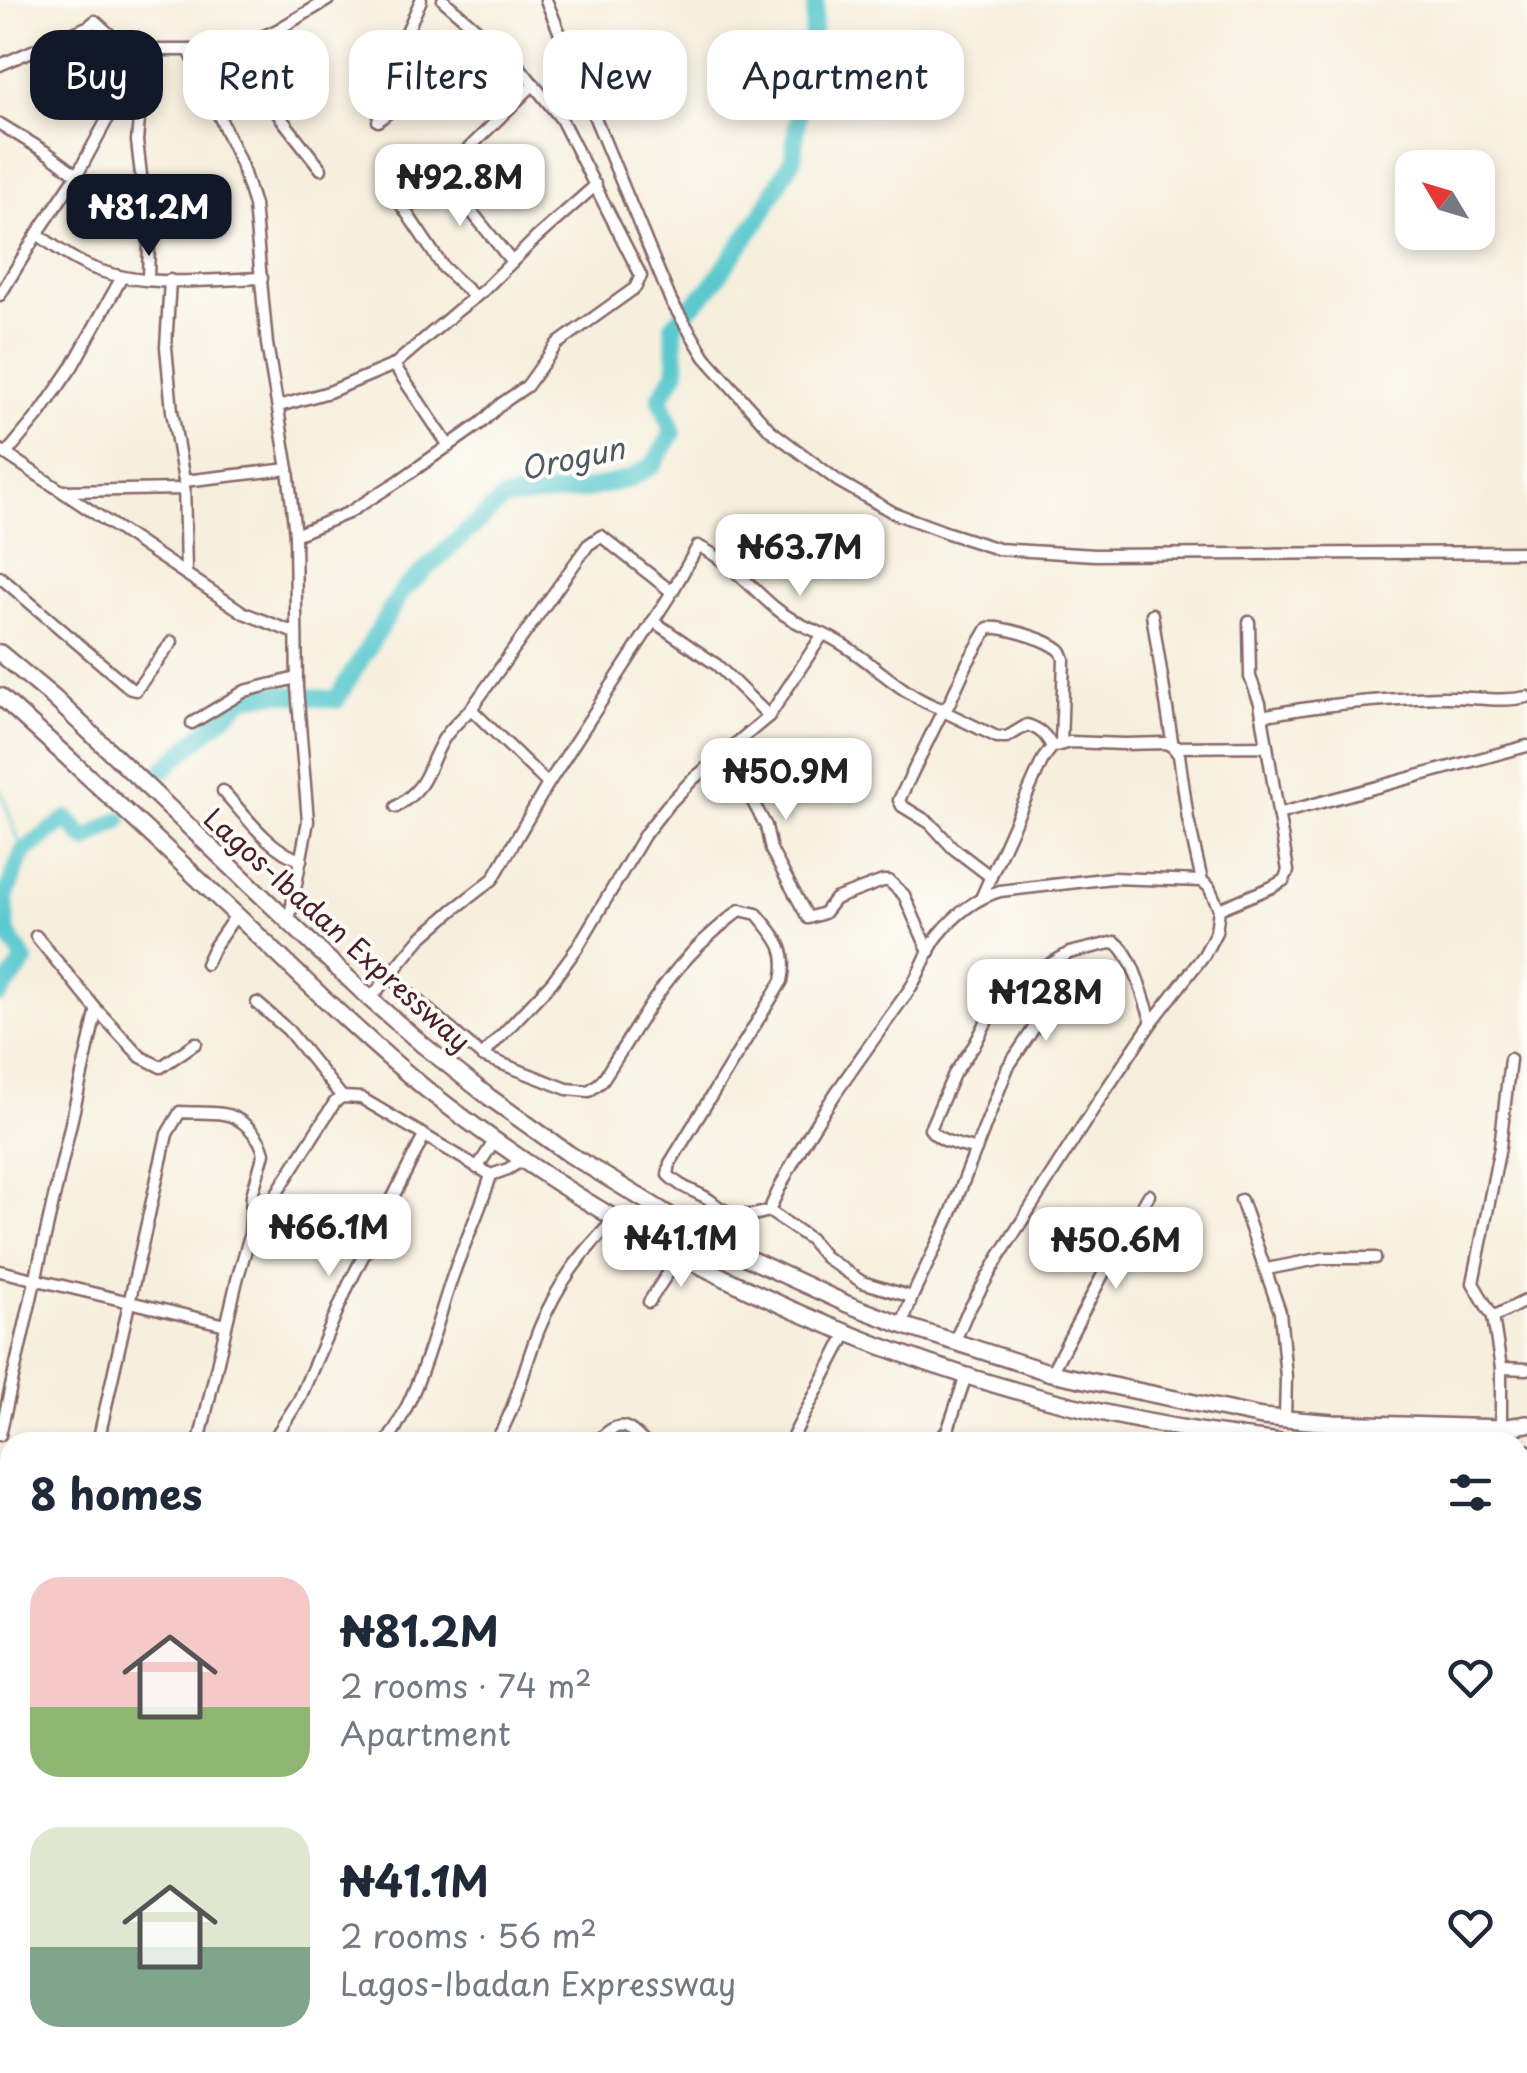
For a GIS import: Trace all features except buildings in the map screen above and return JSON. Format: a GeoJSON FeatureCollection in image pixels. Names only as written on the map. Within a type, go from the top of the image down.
{"type":"FeatureCollection","features":[{"type":"Feature","properties":{"kind":"highway","name":"Lagos-Ibadan Expressway"},"geometry":{"type":"LineString","coordinates":[[0,653],[54,698],[370,1000],[476,1086],[569,1154],[715,1243],[847,1304],[1052,1373],[1285,1420],[1502,1428],[1527,1424]]}},
{"type":"Feature","properties":{"kind":"highway","name":"Lagos-Ibadan Expressway"},"geometry":{"type":"LineString","coordinates":[[0,696],[424,1087],[522,1160],[615,1219],[770,1301],[847,1333],[966,1376],[1070,1407],[1202,1432]]}},
{"type":"Feature","properties":{"kind":"street"},"geometry":{"type":"LineString","coordinates":[[278,30],[328,0]]}},
{"type":"Feature","properties":{"kind":"street"},"geometry":{"type":"LineString","coordinates":[[378,121],[393,109],[374,85],[405,36],[421,0]]}},
{"type":"Feature","properties":{"kind":"street"},"geometry":{"type":"LineString","coordinates":[[295,536],[348,513],[449,446],[527,386],[557,344],[639,284],[641,276],[561,119],[518,65],[443,0]]}},
{"type":"Feature","properties":{"kind":"street"},"geometry":{"type":"LineString","coordinates":[[546,0],[671,302],[705,357],[770,430],[795,451],[894,513],[998,548],[1095,556],[1527,552]]}},
{"type":"Feature","properties":{"kind":"street"},"geometry":{"type":"LineString","coordinates":[[80,30],[95,21],[105,30]]}},
{"type":"Feature","properties":{"kind":"street"},"geometry":{"type":"LineString","coordinates":[[0,65],[30,52]]}},
{"type":"Feature","properties":{"kind":"street"},"geometry":{"type":"LineString","coordinates":[[475,297],[443,267],[400,203],[403,190],[464,153],[534,84]]}},
{"type":"Feature","properties":{"kind":"street"},"geometry":{"type":"LineString","coordinates":[[0,295],[77,175],[107,120]]}},
{"type":"Feature","properties":{"kind":"street"},"geometry":{"type":"LineString","coordinates":[[139,120],[137,141],[149,243],[148,279]]}},
{"type":"Feature","properties":{"kind":"street"},"geometry":{"type":"LineString","coordinates":[[221,120],[254,205],[267,344],[295,536],[296,683],[308,822],[288,921]]}},
{"type":"Feature","properties":{"kind":"street"},"geometry":{"type":"LineString","coordinates":[[283,120],[321,169]]}},
{"type":"Feature","properties":{"kind":"street"},"geometry":{"type":"LineString","coordinates":[[0,124],[77,175]]}},
{"type":"Feature","properties":{"kind":"street"},"geometry":{"type":"LineString","coordinates":[[439,171],[512,262]]}},
{"type":"Feature","properties":{"kind":"street"},"geometry":{"type":"LineString","coordinates":[[278,406],[330,392],[394,365],[475,297],[596,185]]}},
{"type":"Feature","properties":{"kind":"street"},"geometry":{"type":"LineString","coordinates":[[37,234],[78,262],[122,278],[262,278]]}},
{"type":"Feature","properties":{"kind":"street"},"geometry":{"type":"LineString","coordinates":[[122,278],[72,367],[41,412],[3,452],[244,614],[295,633]]}},
{"type":"Feature","properties":{"kind":"street"},"geometry":{"type":"LineString","coordinates":[[170,280],[166,346],[184,485],[186,573]]}},
{"type":"Feature","properties":{"kind":"street"},"geometry":{"type":"LineString","coordinates":[[394,365],[449,446]]}},
{"type":"Feature","properties":{"kind":"street"},"geometry":{"type":"LineString","coordinates":[[61,490],[184,485],[288,469]]}},
{"type":"Feature","properties":{"kind":"street"},"geometry":{"type":"LineString","coordinates":[[396,807],[421,787],[442,743],[471,709],[578,556],[602,536],[672,592]]}},
{"type":"Feature","properties":{"kind":"street"},"geometry":{"type":"LineString","coordinates":[[370,1000],[420,939],[493,880],[548,784],[698,546],[729,565],[774,607],[810,630],[846,644],[918,697],[997,736],[1007,738],[1027,726],[1036,728],[1056,746]]}},
{"type":"Feature","properties":{"kind":"street"},"geometry":{"type":"LineString","coordinates":[[0,577],[131,690],[136,690],[172,642]]}},
{"type":"Feature","properties":{"kind":"street"},"geometry":{"type":"LineString","coordinates":[[954,1343],[999,1258],[1152,1022],[1204,955],[1216,932],[1219,909],[1202,881],[1178,755],[1173,747],[1152,614]]}},
{"type":"Feature","properties":{"kind":"street"},"geometry":{"type":"LineString","coordinates":[[653,622],[717,665],[770,716]]}},
{"type":"Feature","properties":{"kind":"street"},"geometry":{"type":"LineString","coordinates":[[1219,909],[1272,887],[1284,880],[1288,871],[1260,702],[1250,678],[1248,622]]}},
{"type":"Feature","properties":{"kind":"street"},"geometry":{"type":"LineString","coordinates":[[1000,891],[990,876],[898,800],[990,627],[1049,643],[1063,655],[1056,746]]}},
{"type":"Feature","properties":{"kind":"street"},"geometry":{"type":"LineString","coordinates":[[482,1056],[552,982],[666,806],[770,716],[823,634]]}},
{"type":"Feature","properties":{"kind":"street"},"geometry":{"type":"LineString","coordinates":[[192,724],[244,692],[296,683]]}},
{"type":"Feature","properties":{"kind":"street"},"geometry":{"type":"LineString","coordinates":[[1262,716],[1388,699],[1450,697],[1501,701],[1527,697]]}},
{"type":"Feature","properties":{"kind":"street"},"geometry":{"type":"LineString","coordinates":[[471,709],[548,784]]}},
{"type":"Feature","properties":{"kind":"street"},"geometry":{"type":"LineString","coordinates":[[982,896],[1038,768],[1056,746],[1070,742],[1266,746]]}},
{"type":"Feature","properties":{"kind":"street"},"geometry":{"type":"LineString","coordinates":[[1278,814],[1527,746]]}},
{"type":"Feature","properties":{"kind":"street"},"geometry":{"type":"LineString","coordinates":[[716,760],[748,792],[766,826],[772,850],[808,918],[824,913],[836,899],[889,881],[904,895],[929,952]]}},
{"type":"Feature","properties":{"kind":"street"},"geometry":{"type":"LineString","coordinates":[[222,790],[274,846],[301,860]]}},
{"type":"Feature","properties":{"kind":"street"},"geometry":{"type":"LineString","coordinates":[[769,1211],[781,1182],[829,1102],[912,985],[935,940],[982,896],[1112,878],[1202,881]]}},
{"type":"Feature","properties":{"kind":"street"},"geometry":{"type":"LineString","coordinates":[[390,976],[482,1056],[567,1089],[590,1092],[601,1082],[684,960],[740,910],[758,914],[782,948],[786,964],[782,981],[670,1163],[668,1175],[678,1185],[734,1215],[753,1216],[769,1211]]}},
{"type":"Feature","properties":{"kind":"street"},"geometry":{"type":"LineString","coordinates":[[206,964],[236,915]]}},
{"type":"Feature","properties":{"kind":"street"},"geometry":{"type":"LineString","coordinates":[[36,936],[141,1057],[161,1067],[196,1042]]}},
{"type":"Feature","properties":{"kind":"street"},"geometry":{"type":"LineString","coordinates":[[976,1150],[940,1137],[930,1129],[954,1074],[992,1011],[1018,983],[1069,953],[1115,942],[1122,946],[1130,963],[1152,1022]]}},
{"type":"Feature","properties":{"kind":"street"},"geometry":{"type":"LineString","coordinates":[[902,1325],[1015,1054],[1036,1024],[1059,1002]]}},
{"type":"Feature","properties":{"kind":"street"},"geometry":{"type":"LineString","coordinates":[[257,1003],[288,1030],[342,1097]]}},
{"type":"Feature","properties":{"kind":"street"},"geometry":{"type":"LineString","coordinates":[[1,1432],[96,1009]]}},
{"type":"Feature","properties":{"kind":"street"},"geometry":{"type":"LineString","coordinates":[[1502,1428],[1501,1368],[1493,1318],[1472,1284],[1500,1147],[1510,1059]]}},
{"type":"Feature","properties":{"kind":"street"},"geometry":{"type":"LineString","coordinates":[[250,1235],[330,1108],[342,1097],[360,1098],[491,1175],[522,1160]]}},
{"type":"Feature","properties":{"kind":"street"},"geometry":{"type":"LineString","coordinates":[[100,1432],[167,1134],[180,1112],[226,1114],[249,1127],[263,1145],[264,1153],[250,1209],[250,1235],[201,1432]]}},
{"type":"Feature","properties":{"kind":"street"},"geometry":{"type":"LineString","coordinates":[[278,1432],[299,1400],[348,1286],[424,1136]]}},
{"type":"Feature","properties":{"kind":"street"},"geometry":{"type":"LineString","coordinates":[[478,1168],[495,1140]]}},
{"type":"Feature","properties":{"kind":"street"},"geometry":{"type":"LineString","coordinates":[[394,1432],[432,1346],[450,1282],[491,1175]]}},
{"type":"Feature","properties":{"kind":"street"},"geometry":{"type":"LineString","coordinates":[[1052,1373],[1110,1260],[1149,1195]]}},
{"type":"Feature","properties":{"kind":"street"},"geometry":{"type":"LineString","coordinates":[[1242,1200],[1280,1312],[1285,1420]]}},
{"type":"Feature","properties":{"kind":"street"},"geometry":{"type":"LineString","coordinates":[[769,1211],[810,1239],[824,1257],[862,1282],[912,1297]]}},
{"type":"Feature","properties":{"kind":"street"},"geometry":{"type":"LineString","coordinates":[[500,1432],[558,1289],[582,1252],[615,1219]]}},
{"type":"Feature","properties":{"kind":"street"},"geometry":{"type":"LineString","coordinates":[[649,1302],[679,1256]]}},
{"type":"Feature","properties":{"kind":"street"},"geometry":{"type":"LineString","coordinates":[[1267,1269],[1323,1258],[1375,1258]]}},
{"type":"Feature","properties":{"kind":"street"},"geometry":{"type":"LineString","coordinates":[[0,1271],[226,1326]]}},
{"type":"Feature","properties":{"kind":"street"},"geometry":{"type":"LineString","coordinates":[[1493,1318],[1527,1300]]}},
{"type":"Feature","properties":{"kind":"street"},"geometry":{"type":"LineString","coordinates":[[795,1432],[847,1333]]}},
{"type":"Feature","properties":{"kind":"street"},"geometry":{"type":"LineString","coordinates":[[1501,1368],[1527,1369]]}},
{"type":"Feature","properties":{"kind":"street"},"geometry":{"type":"LineString","coordinates":[[946,1432],[966,1376]]}},
{"type":"Feature","properties":{"kind":"street"},"geometry":{"type":"LineString","coordinates":[[610,1432],[617,1426],[632,1432]]}},
{"type":"Feature","properties":{"kind":"waterway","name":"Orogun"},"geometry":{"type":"LineString","coordinates":[[164,769],[245,697],[278,693],[336,700],[403,590],[503,499],[584,490],[629,479],[653,465],[673,433],[660,397],[677,371],[673,325],[709,289],[760,217],[793,158],[816,0]]}},
{"type":"Feature","properties":{"kind":"waterway"},"geometry":{"type":"LineString","coordinates":[[0,789],[23,852]]}},
{"type":"Feature","properties":{"kind":"waterway","name":"Orogun"},"geometry":{"type":"LineString","coordinates":[[0,994],[25,961],[7,933],[5,897],[23,852],[67,819],[86,840],[119,820]]}}]}
